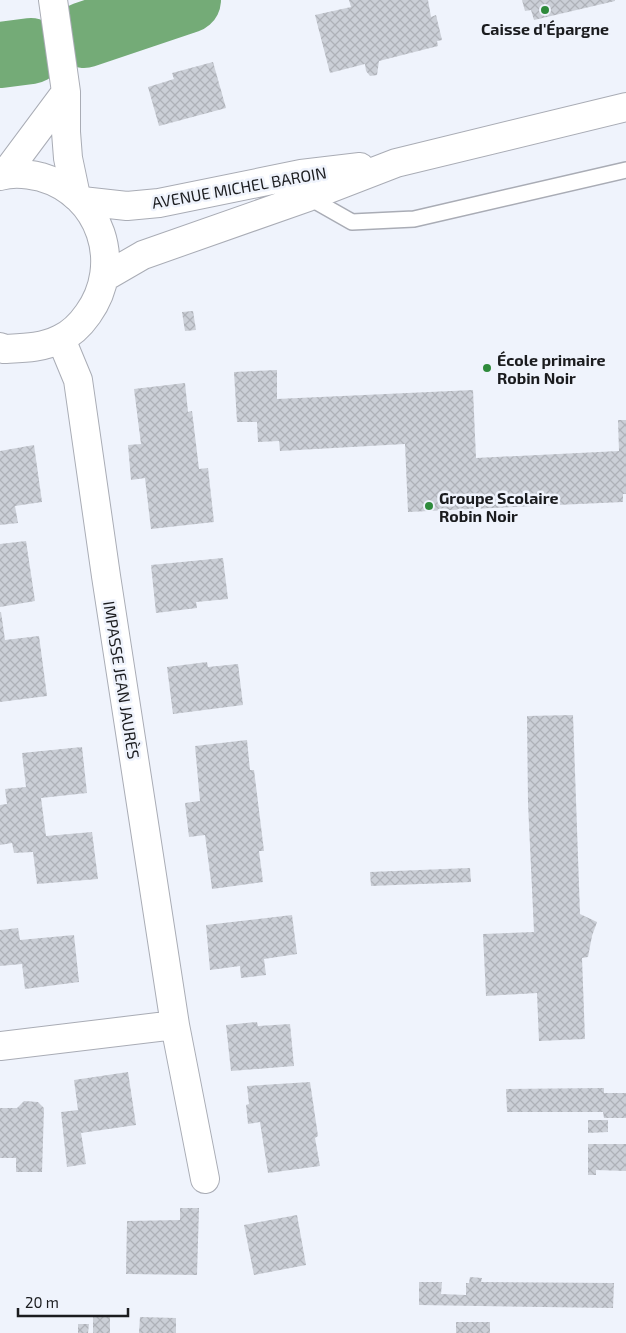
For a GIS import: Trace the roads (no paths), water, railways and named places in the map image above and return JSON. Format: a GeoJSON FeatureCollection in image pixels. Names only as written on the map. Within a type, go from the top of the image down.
{"type":"FeatureCollection","features":[{"type":"Feature","properties":{"kind":"street"},"geometry":{"type":"LineString","coordinates":[[53,0],[66,92],[68,158],[79,198]]}},
{"type":"Feature","properties":{"kind":"street"},"geometry":{"type":"LineString","coordinates":[[3,175],[66,92]]}},
{"type":"Feature","properties":{"kind":"street","name":"AVENUE MICHEL BAROIN"},"geometry":{"type":"LineString","coordinates":[[79,198],[127,206],[159,203],[301,174],[396,163],[626,106]]}},
{"type":"Feature","properties":{"kind":"street","name":"AVENUE MICHEL BAROIN"},"geometry":{"type":"LineString","coordinates":[[105,277],[143,255],[308,198],[396,163]]}},
{"type":"Feature","properties":{"kind":"street"},"geometry":{"type":"LineString","coordinates":[[1,351],[34,348],[61,339],[82,323],[97,302],[105,277],[105,250],[100,232],[97,223],[79,198],[55,181],[30,174],[3,175]]}},
{"type":"Feature","properties":{"kind":"street","name":"IMPASSE JEAN JAURÈS"},"geometry":{"type":"LineString","coordinates":[[61,339],[78,380],[175,1025],[205,1179]]}},
{"type":"Feature","properties":{"kind":"street"},"geometry":{"type":"LineString","coordinates":[[0,1046],[175,1025]]}},
{"type":"Feature","properties":{"kind":"lane"},"geometry":{"type":"LineString","coordinates":[[308,198],[352,222],[414,219],[626,170]]}},
{"type":"Feature","properties":{"kind":"waterway"},"geometry":{"type":"LineString","coordinates":[[84,35],[188,0]]}},
{"type":"Feature","properties":{"kind":"waterway"},"geometry":{"type":"LineString","coordinates":[[0,55],[31,51]]}},
{"type":"Feature","properties":{"kind":"place","name":"Caisse d'Épargne"},"geometry":{"type":"Point","coordinates":[545,10]}},
{"type":"Feature","properties":{"kind":"place","name":"École primaire Robin Noir"},"geometry":{"type":"Point","coordinates":[487,368]}},
{"type":"Feature","properties":{"kind":"place","name":"Groupe Scolaire Robin Noir"},"geometry":{"type":"Point","coordinates":[429,506]}}]}
